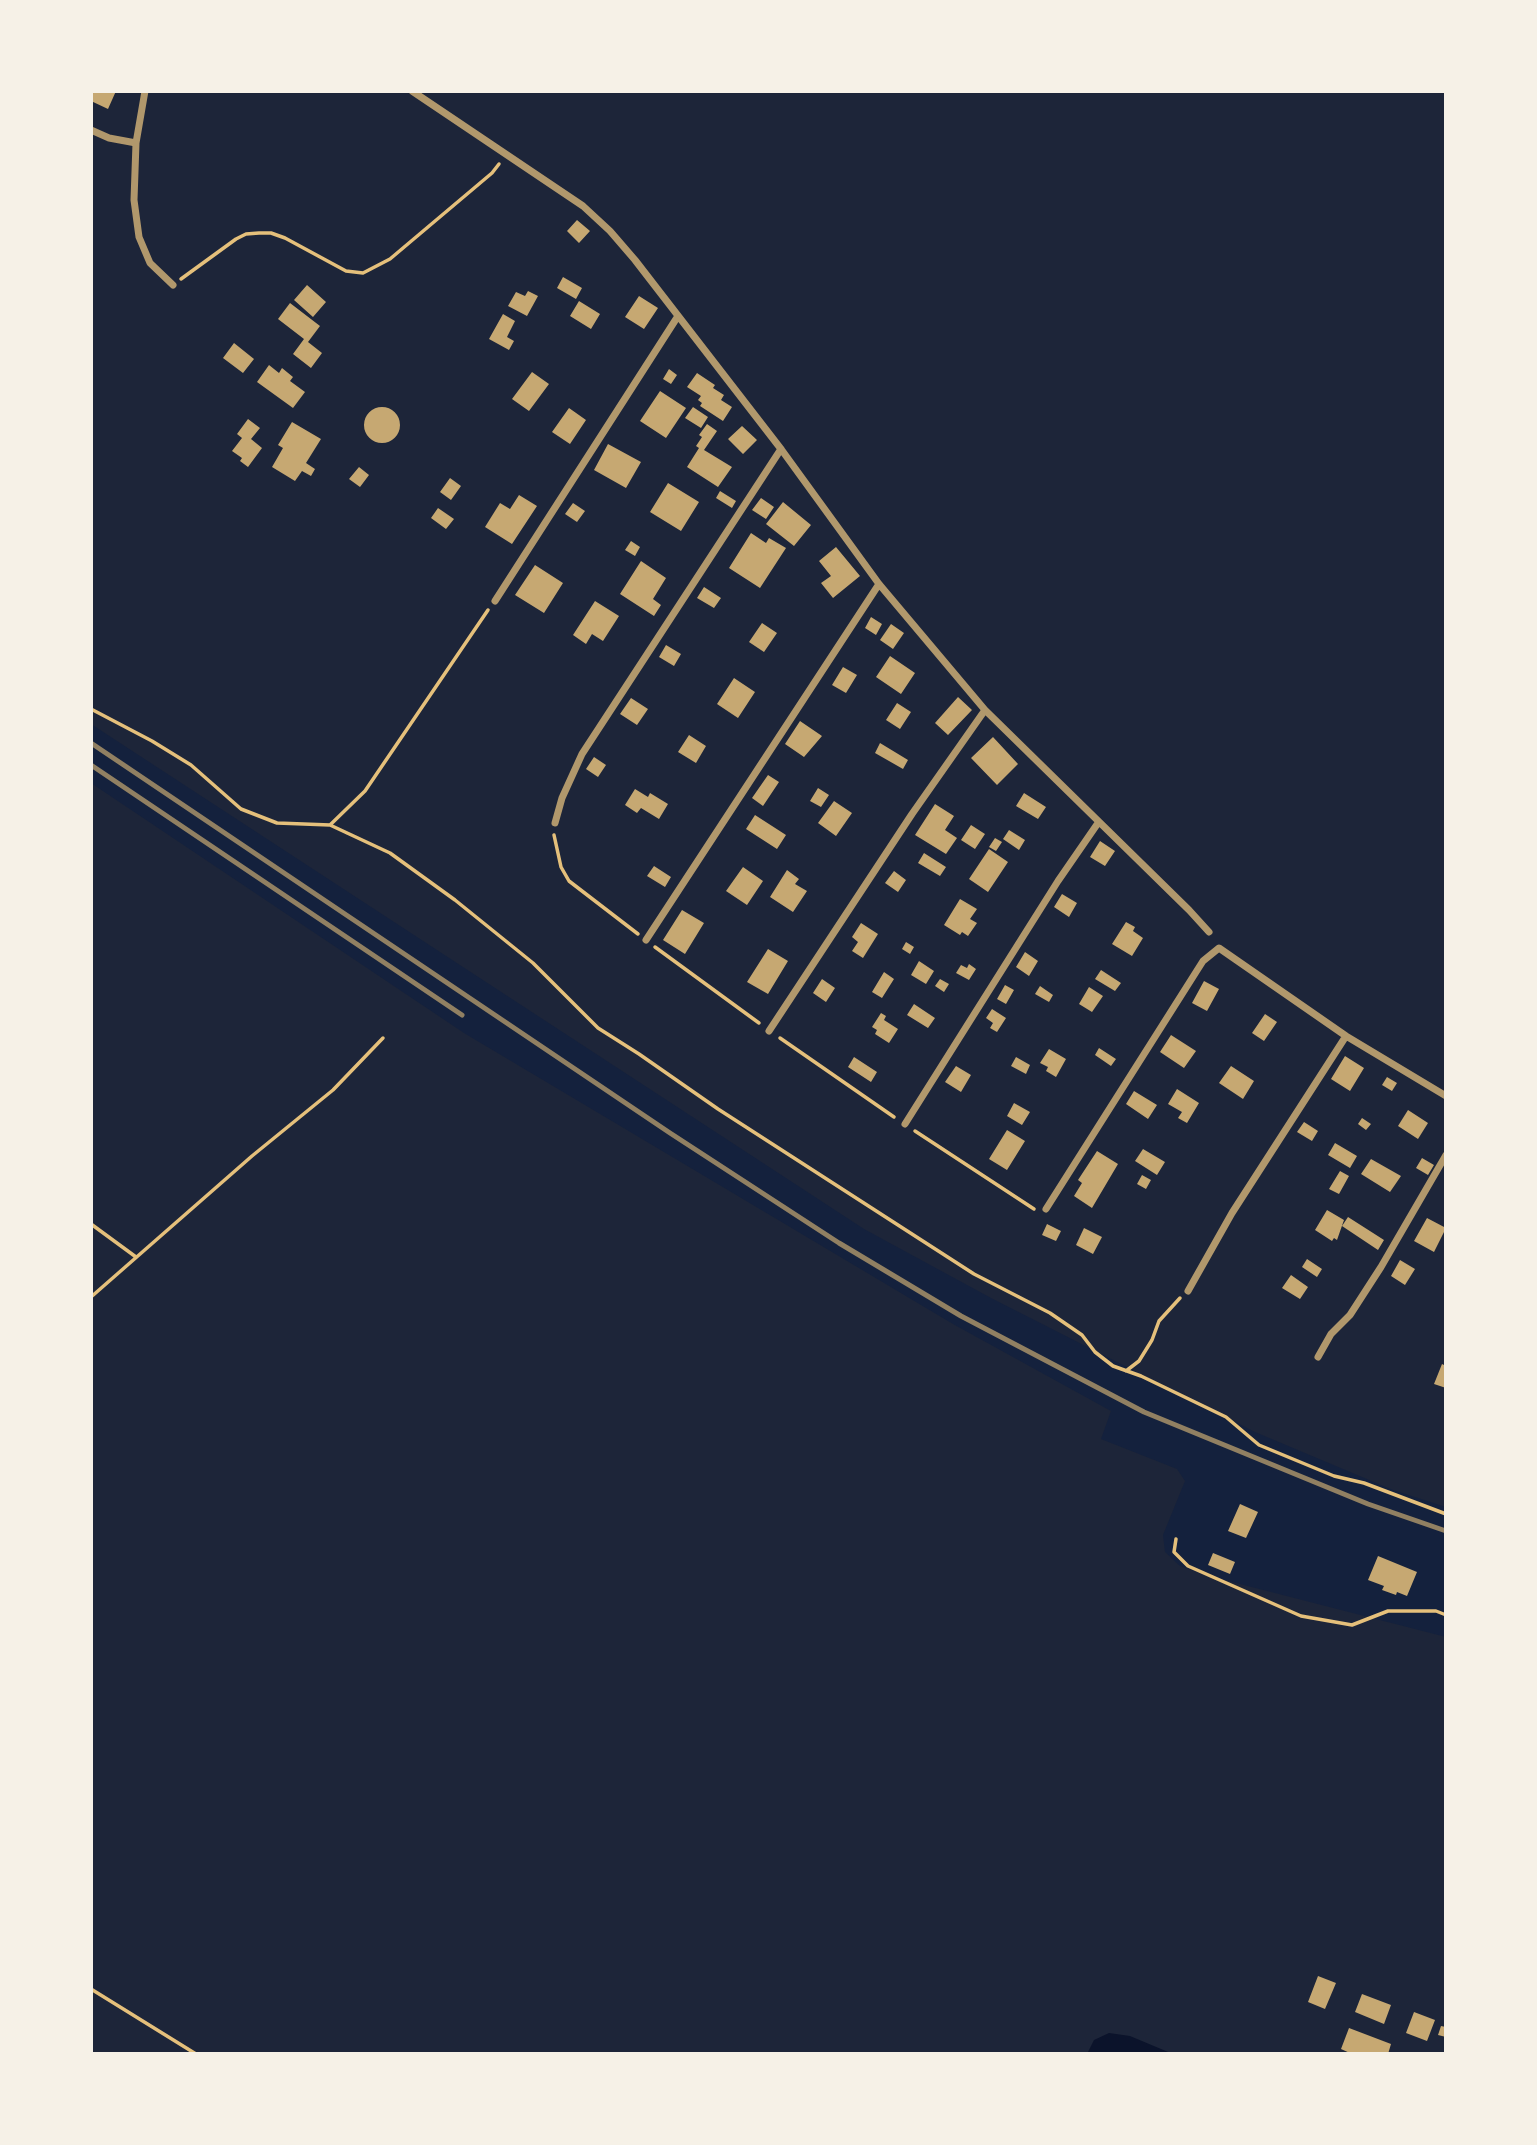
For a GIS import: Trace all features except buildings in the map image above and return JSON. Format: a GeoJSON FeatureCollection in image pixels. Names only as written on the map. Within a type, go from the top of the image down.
{"type":"FeatureCollection","features":[{"type":"Feature","properties":{"kind":"street"},"geometry":{"type":"LineString","coordinates":[[145,91],[136,143],[134,200],[139,237],[150,263],[173,285]]}},
{"type":"Feature","properties":{"kind":"street"},"geometry":{"type":"LineString","coordinates":[[412,91],[583,205],[610,231],[781,449],[879,584],[985,710],[1209,932]]}},
{"type":"Feature","properties":{"kind":"street"},"geometry":{"type":"LineString","coordinates":[[91,130],[109,138],[136,143]]}},
{"type":"Feature","properties":{"kind":"street"},"geometry":{"type":"LineString","coordinates":[[495,601],[678,316]]}},
{"type":"Feature","properties":{"kind":"street"},"geometry":{"type":"LineString","coordinates":[[555,822],[562,798],[582,754],[781,449]]}},
{"type":"Feature","properties":{"kind":"street"},"geometry":{"type":"LineString","coordinates":[[646,940],[879,584]]}},
{"type":"Feature","properties":{"kind":"street"},"geometry":{"type":"LineString","coordinates":[[769,1031],[985,710]]}},
{"type":"Feature","properties":{"kind":"street"},"geometry":{"type":"LineString","coordinates":[[905,1124],[1098,822]]}},
{"type":"Feature","properties":{"kind":"street"},"geometry":{"type":"LineString","coordinates":[[1046,1209],[1203,961],[1219,948],[1346,1036],[1446,1096]]}},
{"type":"Feature","properties":{"kind":"street"},"geometry":{"type":"LineString","coordinates":[[1188,1290],[1232,1213],[1346,1036]]}},
{"type":"Feature","properties":{"kind":"street"},"geometry":{"type":"LineString","coordinates":[[1318,1357],[1331,1334],[1350,1315],[1446,1155]]}},
{"type":"Feature","properties":{"kind":"path"},"geometry":{"type":"LineString","coordinates":[[173,285],[236,239],[246,234],[259,233],[271,233],[285,238],[346,271],[363,273],[390,259],[492,173],[507,155]]}},
{"type":"Feature","properties":{"kind":"path"},"geometry":{"type":"LineString","coordinates":[[330,825],[365,791],[495,601]]}},
{"type":"Feature","properties":{"kind":"path"},"geometry":{"type":"LineString","coordinates":[[91,709],[191,765],[241,809],[277,823],[330,825],[390,853],[455,900],[533,963],[598,1028],[974,1274],[1050,1313],[1082,1335],[1095,1352],[1113,1366],[1226,1417],[1259,1445],[1334,1476],[1364,1483],[1446,1514]]}},
{"type":"Feature","properties":{"kind":"path"},"geometry":{"type":"LineString","coordinates":[[91,1297],[252,1156],[333,1090],[383,1038]]}},
{"type":"Feature","properties":{"kind":"path"},"geometry":{"type":"LineString","coordinates":[[91,1224],[136,1257]]}},
{"type":"Feature","properties":{"kind":"path"},"geometry":{"type":"LineString","coordinates":[[1126,1371],[1139,1361],[1152,1340],[1159,1321],[1188,1290]]}},
{"type":"Feature","properties":{"kind":"path"},"geometry":{"type":"LineString","coordinates":[[1176,1539],[1174,1552],[1188,1566],[1301,1616],[1352,1625],[1388,1611],[1436,1611],[1446,1615]]}},
{"type":"Feature","properties":{"kind":"path"},"geometry":{"type":"LineString","coordinates":[[91,1989],[196,2054]]}},
{"type":"Feature","properties":{"kind":"shaded area"},"geometry":{"type":"Polygon","coordinates":[[[91,91],[1446,91],[1446,1507],[1393,1490],[1255,1432],[991,1298],[864,1229],[91,724],[91,91]]]}},
{"type":"Feature","properties":{"kind":"shaded area"},"geometry":{"type":"Polygon","coordinates":[[[91,783],[464,1033],[953,1324],[1111,1411],[1101,1439],[1177,1469],[1185,1481],[1163,1535],[1165,1552],[1180,1566],[1205,1575],[1446,1637],[1446,2054],[91,2054],[91,783]]]}},
{"type":"Feature","properties":{"kind":"shaded area"},"geometry":{"type":"Polygon","coordinates":[[[1109,2033],[1130,2036],[1173,2054],[1087,2054],[1094,2040],[1109,2033]]]}},
{"type":"Feature","properties":{"kind":"railway"},"geometry":{"type":"LineString","coordinates":[[91,743],[670,1133],[839,1243],[961,1316],[1144,1412],[1368,1504],[1446,1531]]}},
{"type":"Feature","properties":{"kind":"railway"},"geometry":{"type":"LineString","coordinates":[[91,765],[462,1015]]}}]}
